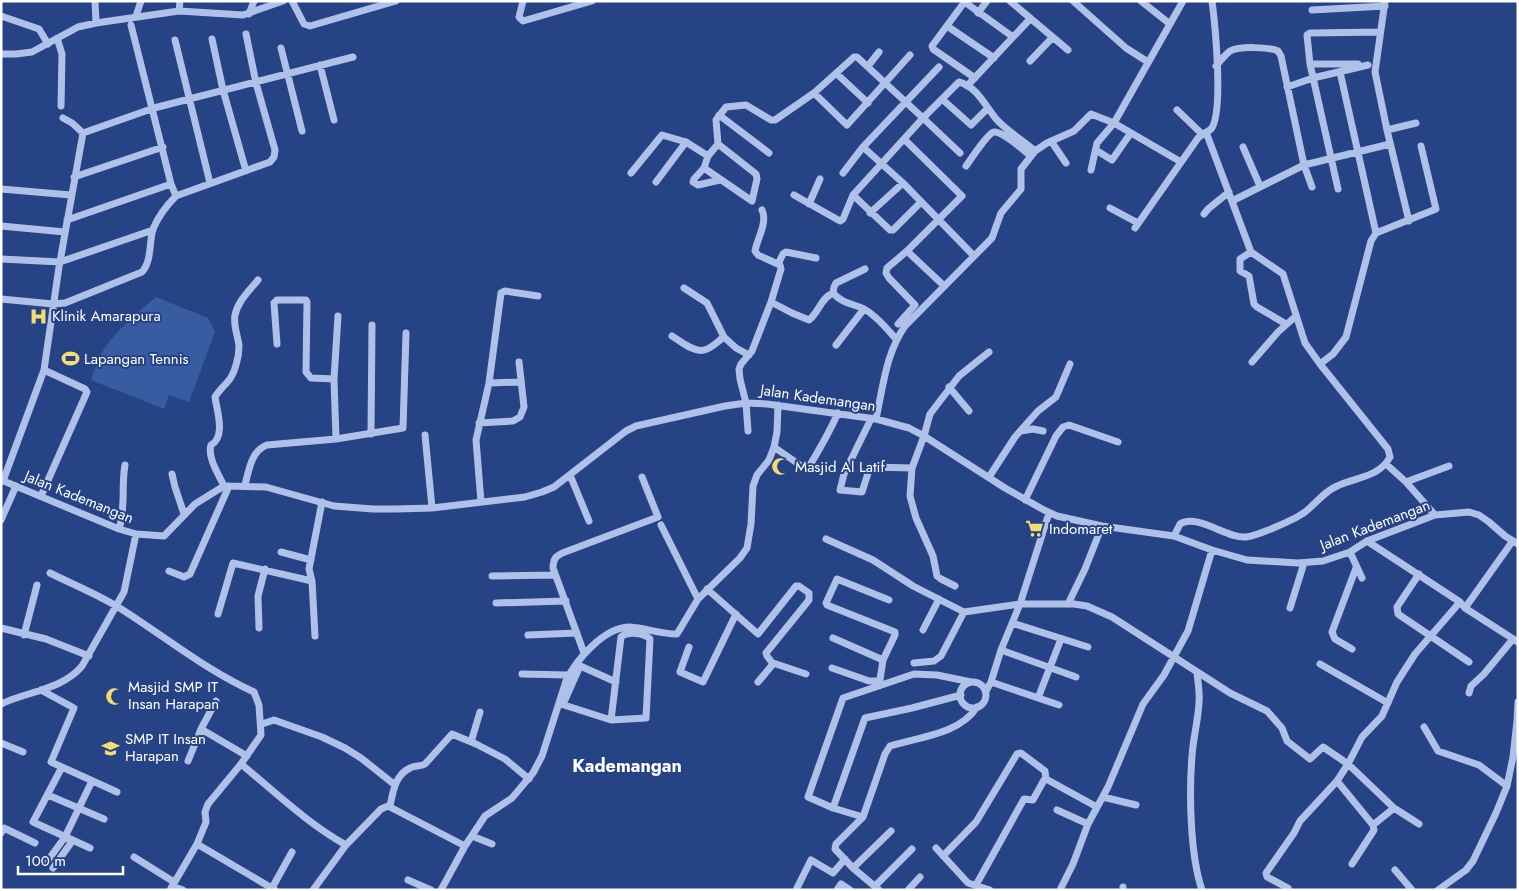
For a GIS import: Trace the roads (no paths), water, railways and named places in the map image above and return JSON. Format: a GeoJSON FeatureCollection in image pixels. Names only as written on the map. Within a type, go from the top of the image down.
{"type":"FeatureCollection","features":[{"type":"Feature","properties":{"kind":"street"},"geometry":{"type":"LineString","coordinates":[[95,1],[96,23]]}},
{"type":"Feature","properties":{"kind":"street"},"geometry":{"type":"LineString","coordinates":[[136,16],[141,1]]}},
{"type":"Feature","properties":{"kind":"street"},"geometry":{"type":"LineString","coordinates":[[180,1],[180,10]]}},
{"type":"Feature","properties":{"kind":"street"},"geometry":{"type":"LineString","coordinates":[[249,14],[254,1]]}},
{"type":"Feature","properties":{"kind":"street"},"geometry":{"type":"LineString","coordinates":[[1,54],[24,54],[37,50],[78,27],[96,23],[180,10],[238,15],[249,14],[283,1]]}},
{"type":"Feature","properties":{"kind":"street"},"geometry":{"type":"LineString","coordinates":[[292,1],[304,24],[310,26],[396,1]]}},
{"type":"Feature","properties":{"kind":"street"},"geometry":{"type":"LineString","coordinates":[[523,1],[520,17],[522,21],[592,1]]}},
{"type":"Feature","properties":{"kind":"street"},"geometry":{"type":"LineString","coordinates":[[978,12],[986,1]]}},
{"type":"Feature","properties":{"kind":"street"},"geometry":{"type":"LineString","coordinates":[[1010,1],[1068,50]]}},
{"type":"Feature","properties":{"kind":"street"},"geometry":{"type":"LineString","coordinates":[[1073,1],[1126,48],[1148,62]]}},
{"type":"Feature","properties":{"kind":"street"},"geometry":{"type":"LineString","coordinates":[[1141,1],[1170,24]]}},
{"type":"Feature","properties":{"kind":"street"},"geometry":{"type":"LineString","coordinates":[[1091,170],[1096,146],[1114,123],[1183,1]]}},
{"type":"Feature","properties":{"kind":"street"},"geometry":{"type":"LineString","coordinates":[[1110,208],[1136,225],[1181,162],[1214,123],[1217,107],[1212,1]]}},
{"type":"Feature","properties":{"kind":"street"},"geometry":{"type":"LineString","coordinates":[[975,78],[933,49],[933,43],[963,4],[966,3],[1013,37]]}},
{"type":"Feature","properties":{"kind":"street"},"geometry":{"type":"LineString","coordinates":[[1312,10],[1385,4],[1371,65],[1377,82],[1409,221]]}},
{"type":"Feature","properties":{"kind":"street"},"geometry":{"type":"LineString","coordinates":[[1,16],[39,29],[48,44]]}},
{"type":"Feature","properties":{"kind":"street"},"geometry":{"type":"LineString","coordinates":[[967,86],[1030,19]]}},
{"type":"Feature","properties":{"kind":"street"},"geometry":{"type":"LineString","coordinates":[[131,25],[154,108],[171,184],[176,196]]}},
{"type":"Feature","properties":{"kind":"street"},"geometry":{"type":"LineString","coordinates":[[947,26],[994,58]]}},
{"type":"Feature","properties":{"kind":"street"},"geometry":{"type":"LineString","coordinates":[[1338,189],[1306,38],[1308,34],[1380,32]]}},
{"type":"Feature","properties":{"kind":"street"},"geometry":{"type":"LineString","coordinates":[[1,299],[53,304],[72,301],[142,272],[146,265],[153,230],[164,210],[176,196],[270,162],[275,155],[256,83],[246,34]]}},
{"type":"Feature","properties":{"kind":"street"},"geometry":{"type":"LineString","coordinates":[[57,38],[62,54],[61,106]]}},
{"type":"Feature","properties":{"kind":"street"},"geometry":{"type":"LineString","coordinates":[[1030,61],[1052,38]]}},
{"type":"Feature","properties":{"kind":"street"},"geometry":{"type":"LineString","coordinates":[[212,39],[246,170]]}},
{"type":"Feature","properties":{"kind":"street"},"geometry":{"type":"LineString","coordinates":[[174,40],[210,183]]}},
{"type":"Feature","properties":{"kind":"street"},"geometry":{"type":"LineString","coordinates":[[281,48],[302,132]]}},
{"type":"Feature","properties":{"kind":"street"},"geometry":{"type":"LineString","coordinates":[[1216,66],[1231,50],[1251,48],[1278,51],[1281,56],[1304,165],[1312,187]]}},
{"type":"Feature","properties":{"kind":"street"},"geometry":{"type":"LineString","coordinates":[[868,66],[879,52]]}},
{"type":"Feature","properties":{"kind":"street"},"geometry":{"type":"LineString","coordinates":[[814,94],[848,125],[910,55]]}},
{"type":"Feature","properties":{"kind":"street"},"geometry":{"type":"LineString","coordinates":[[83,133],[154,108],[353,57]]}},
{"type":"Feature","properties":{"kind":"street"},"geometry":{"type":"LineString","coordinates":[[720,180],[698,185],[694,184],[694,179],[704,168],[708,156],[718,144],[716,120],[726,107],[745,105],[771,120],[775,120],[814,94],[854,57],[860,58],[960,153]]}},
{"type":"Feature","properties":{"kind":"street"},"geometry":{"type":"LineString","coordinates":[[1310,64],[1371,65]]}},
{"type":"Feature","properties":{"kind":"street"},"geometry":{"type":"LineString","coordinates":[[320,65],[334,120]]}},
{"type":"Feature","properties":{"kind":"street"},"geometry":{"type":"LineString","coordinates":[[1287,87],[1313,78],[1371,65]]}},
{"type":"Feature","properties":{"kind":"street"},"geometry":{"type":"LineString","coordinates":[[843,173],[863,147],[939,67]]}},
{"type":"Feature","properties":{"kind":"street"},"geometry":{"type":"LineString","coordinates":[[1320,364],[1339,347],[1346,337],[1372,241],[1376,233],[1340,72]]}},
{"type":"Feature","properties":{"kind":"street"},"geometry":{"type":"LineString","coordinates":[[837,74],[868,103]]}},
{"type":"Feature","properties":{"kind":"street"},"geometry":{"type":"LineString","coordinates":[[794,195],[841,220],[853,195],[923,118],[959,82],[980,97],[998,121],[1033,154]]}},
{"type":"Feature","properties":{"kind":"street"},"geometry":{"type":"LineString","coordinates":[[942,99],[971,125],[988,108]]}},
{"type":"Feature","properties":{"kind":"street"},"geometry":{"type":"LineString","coordinates":[[1174,536],[1180,524],[1190,521],[1234,535],[1248,537],[1297,518],[1334,488],[1373,474],[1386,464],[1390,457],[1388,449],[1305,343],[1283,274],[1251,252],[1204,133],[1177,110]]}},
{"type":"Feature","properties":{"kind":"street"},"geometry":{"type":"LineString","coordinates":[[912,468],[870,467],[862,492],[840,490],[844,474],[874,419],[896,339],[905,326],[992,238],[1001,213],[1021,189],[1021,169],[1033,154],[1051,142],[1074,131],[1091,114],[1114,123],[1181,162]]}},
{"type":"Feature","properties":{"kind":"street"},"geometry":{"type":"LineString","coordinates":[[719,115],[769,153]]}},
{"type":"Feature","properties":{"kind":"street"},"geometry":{"type":"LineString","coordinates":[[63,118],[83,133]]}},
{"type":"Feature","properties":{"kind":"street"},"geometry":{"type":"LineString","coordinates":[[1387,130],[1416,123]]}},
{"type":"Feature","properties":{"kind":"street"},"geometry":{"type":"LineString","coordinates":[[966,166],[987,138],[995,132],[1033,154]]}},
{"type":"Feature","properties":{"kind":"street"},"geometry":{"type":"LineString","coordinates":[[2,480],[44,370],[53,304],[83,133]]}},
{"type":"Feature","properties":{"kind":"street"},"geometry":{"type":"LineString","coordinates":[[1099,152],[1112,160],[1130,134]]}},
{"type":"Feature","properties":{"kind":"street"},"geometry":{"type":"LineString","coordinates":[[630,173],[662,135],[686,142],[708,156]]}},
{"type":"Feature","properties":{"kind":"street"},"geometry":{"type":"LineString","coordinates":[[898,324],[915,305],[889,278],[886,270],[960,199],[961,194],[904,139]]}},
{"type":"Feature","properties":{"kind":"street"},"geometry":{"type":"LineString","coordinates":[[656,182],[686,142]]}},
{"type":"Feature","properties":{"kind":"street"},"geometry":{"type":"LineString","coordinates":[[1051,142],[1066,163]]}},
{"type":"Feature","properties":{"kind":"street"},"geometry":{"type":"LineString","coordinates":[[704,168],[752,201],[757,179],[756,174],[718,144]]}},
{"type":"Feature","properties":{"kind":"street"},"geometry":{"type":"LineString","coordinates":[[1232,201],[1304,165],[1390,144]]}},
{"type":"Feature","properties":{"kind":"street"},"geometry":{"type":"LineString","coordinates":[[1376,233],[1436,209],[1422,146]]}},
{"type":"Feature","properties":{"kind":"street"},"geometry":{"type":"LineString","coordinates":[[74,177],[163,147]]}},
{"type":"Feature","properties":{"kind":"street"},"geometry":{"type":"LineString","coordinates":[[863,147],[903,183],[974,256]]}},
{"type":"Feature","properties":{"kind":"street"},"geometry":{"type":"LineString","coordinates":[[1243,147],[1260,186]]}},
{"type":"Feature","properties":{"kind":"street"},"geometry":{"type":"LineString","coordinates":[[809,204],[820,179]]}},
{"type":"Feature","properties":{"kind":"street"},"geometry":{"type":"LineString","coordinates":[[870,213],[903,183]]}},
{"type":"Feature","properties":{"kind":"street"},"geometry":{"type":"LineString","coordinates":[[67,220],[171,184]]}},
{"type":"Feature","properties":{"kind":"street"},"geometry":{"type":"LineString","coordinates":[[1,189],[71,195]]}},
{"type":"Feature","properties":{"kind":"street"},"geometry":{"type":"LineString","coordinates":[[1204,214],[1228,192]]}},
{"type":"Feature","properties":{"kind":"street"},"geometry":{"type":"LineString","coordinates":[[853,195],[887,229],[893,230],[921,202]]}},
{"type":"Feature","properties":{"kind":"street"},"geometry":{"type":"LineString","coordinates":[[748,431],[746,403],[739,375],[741,364],[749,355],[771,302],[782,269],[778,264],[758,255],[755,251],[764,221],[762,210]]}},
{"type":"Feature","properties":{"kind":"street"},"geometry":{"type":"LineString","coordinates":[[1,226],[65,232]]}},
{"type":"Feature","properties":{"kind":"street"},"geometry":{"type":"LineString","coordinates":[[1,259],[60,262],[153,230]]}},
{"type":"Feature","properties":{"kind":"street"},"geometry":{"type":"LineString","coordinates":[[907,251],[941,283]]}},
{"type":"Feature","properties":{"kind":"street"},"geometry":{"type":"LineString","coordinates":[[778,264],[786,252],[816,258]]}},
{"type":"Feature","properties":{"kind":"street"},"geometry":{"type":"LineString","coordinates":[[1251,252],[1240,259],[1240,271],[1249,276],[1254,304],[1286,324]]}},
{"type":"Feature","properties":{"kind":"street"},"geometry":{"type":"LineString","coordinates":[[771,302],[809,320],[826,298],[833,293],[836,283],[865,269]]}},
{"type":"Feature","properties":{"kind":"street"},"geometry":{"type":"LineString","coordinates":[[169,571],[184,577],[190,574],[227,486],[210,449],[211,445],[219,437],[218,411],[215,397],[227,384],[236,367],[239,351],[235,324],[238,307],[243,297],[258,280]]}},
{"type":"Feature","properties":{"kind":"street"},"geometry":{"type":"LineString","coordinates":[[684,288],[707,303],[724,337],[736,348],[749,355]]}},
{"type":"Feature","properties":{"kind":"street"},"geometry":{"type":"LineString","coordinates":[[481,502],[476,440],[489,383],[500,293],[505,291],[538,296]]}},
{"type":"Feature","properties":{"kind":"street"},"geometry":{"type":"LineString","coordinates":[[833,293],[837,298],[864,310],[882,323],[896,339]]}},
{"type":"Feature","properties":{"kind":"street"},"geometry":{"type":"LineString","coordinates":[[277,344],[274,302],[277,300],[306,300],[306,372],[311,378],[334,379]]}},
{"type":"Feature","properties":{"kind":"street"},"geometry":{"type":"LineString","coordinates":[[836,345],[864,310]]}},
{"type":"Feature","properties":{"kind":"street"},"geometry":{"type":"LineString","coordinates":[[336,440],[334,379],[338,316]]}},
{"type":"Feature","properties":{"kind":"street"},"geometry":{"type":"LineString","coordinates":[[1252,362],[1286,324],[1296,316]]}},
{"type":"Feature","properties":{"kind":"street"},"geometry":{"type":"LineString","coordinates":[[371,434],[372,325]]}},
{"type":"Feature","properties":{"kind":"street"},"geometry":{"type":"LineString","coordinates":[[245,486],[253,458],[262,447],[267,445],[336,440],[403,428],[406,333]]}},
{"type":"Feature","properties":{"kind":"street"},"geometry":{"type":"LineString","coordinates":[[672,336],[702,351],[724,337]]}},
{"type":"Feature","properties":{"kind":"street"},"geometry":{"type":"LineString","coordinates":[[955,586],[941,580],[937,576],[933,556],[912,508],[910,496],[912,468],[930,414],[959,376],[989,352]]}},
{"type":"Feature","properties":{"kind":"street"},"geometry":{"type":"LineString","coordinates":[[479,423],[513,421],[520,417],[524,407],[519,362]]}},
{"type":"Feature","properties":{"kind":"street"},"geometry":{"type":"LineString","coordinates":[[989,477],[1005,450],[1038,412],[1056,397],[1070,364]]}},
{"type":"Feature","properties":{"kind":"street"},"geometry":{"type":"LineString","coordinates":[[41,496],[87,392],[85,389],[44,370]]}},
{"type":"Feature","properties":{"kind":"street"},"geometry":{"type":"LineString","coordinates":[[489,383],[522,382]]}},
{"type":"Feature","properties":{"kind":"street"},"geometry":{"type":"LineString","coordinates":[[950,387],[969,411]]}},
{"type":"Feature","properties":{"kind":"street","name":"Jalan Kademangan"},"geometry":{"type":"LineString","coordinates":[[2,480],[119,529],[136,534],[164,536],[184,514],[203,498],[227,486],[278,489],[341,507],[373,509],[432,508],[525,496],[554,487],[626,431],[636,426],[746,403],[838,413],[874,419],[909,428],[1049,513],[1102,526],[1174,536],[1247,560],[1304,563],[1323,561],[1350,552],[1367,541],[1435,515],[1469,512],[1479,515],[1515,543]]}},
{"type":"Feature","properties":{"kind":"street"},"geometry":{"type":"LineString","coordinates":[[611,720],[622,636],[628,634],[648,636],[651,644],[646,718],[611,720],[564,704],[584,653],[597,642],[619,629],[631,627],[676,634],[698,599],[740,558],[747,548],[755,480],[769,460],[774,447],[777,432],[778,405]]}},
{"type":"Feature","properties":{"kind":"street"},"geometry":{"type":"LineString","coordinates":[[774,447],[806,470],[828,435],[838,413]]}},
{"type":"Feature","properties":{"kind":"street"},"geometry":{"type":"LineString","coordinates":[[1025,500],[1056,436],[1063,427],[1069,425],[1118,442]]}},
{"type":"Feature","properties":{"kind":"street"},"geometry":{"type":"LineString","coordinates":[[1021,431],[1033,429],[1043,431]]}},
{"type":"Feature","properties":{"kind":"street"},"geometry":{"type":"LineString","coordinates":[[425,435],[432,508]]}},
{"type":"Feature","properties":{"kind":"street"},"geometry":{"type":"LineString","coordinates":[[1386,464],[1406,482],[1435,515]]}},
{"type":"Feature","properties":{"kind":"street"},"geometry":{"type":"LineString","coordinates":[[119,529],[124,513],[123,479],[125,465]]}},
{"type":"Feature","properties":{"kind":"street"},"geometry":{"type":"LineString","coordinates":[[1406,482],[1449,466]]}},
{"type":"Feature","properties":{"kind":"street"},"geometry":{"type":"LineString","coordinates":[[172,474],[174,487],[184,514]]}},
{"type":"Feature","properties":{"kind":"street"},"geometry":{"type":"LineString","coordinates":[[570,475],[589,521]]}},
{"type":"Feature","properties":{"kind":"street"},"geometry":{"type":"LineString","coordinates":[[584,653],[555,575],[553,563],[558,554],[658,517],[642,477]]}},
{"type":"Feature","properties":{"kind":"street"},"geometry":{"type":"LineString","coordinates":[[1,520],[16,486]]}},
{"type":"Feature","properties":{"kind":"street"},"geometry":{"type":"LineString","coordinates":[[315,636],[312,581],[309,570],[322,502]]}},
{"type":"Feature","properties":{"kind":"street"},"geometry":{"type":"LineString","coordinates":[[912,849],[877,888],[845,860],[835,849],[835,846],[863,817],[885,754],[890,746],[934,734],[953,726],[970,717],[984,701],[1001,650],[1020,604],[1049,513]]}},
{"type":"Feature","properties":{"kind":"street"},"geometry":{"type":"LineString","coordinates":[[661,525],[698,599]]}},
{"type":"Feature","properties":{"kind":"street"},"geometry":{"type":"LineString","coordinates":[[1068,604],[1085,569],[1102,526]]}},
{"type":"Feature","properties":{"kind":"street"},"geometry":{"type":"LineString","coordinates":[[2,702],[41,690],[68,679],[76,673],[89,656],[125,588],[136,534]]}},
{"type":"Feature","properties":{"kind":"street"},"geometry":{"type":"LineString","coordinates":[[826,539],[873,560],[908,583],[964,612],[1020,604],[1082,604],[1112,617],[1174,656],[1197,673],[1205,676],[1230,693],[1272,714],[1282,728],[1287,741],[1310,759],[1322,747],[1348,764],[1394,808],[1419,824]]}},
{"type":"Feature","properties":{"kind":"street"},"geometry":{"type":"LineString","coordinates":[[1367,541],[1419,574],[1515,641],[1471,686],[1469,693]]}},
{"type":"Feature","properties":{"kind":"street"},"geometry":{"type":"LineString","coordinates":[[1466,608],[1515,543]]}},
{"type":"Feature","properties":{"kind":"street"},"geometry":{"type":"LineString","coordinates":[[1060,890],[1143,704],[1188,631],[1212,550]]}},
{"type":"Feature","properties":{"kind":"street"},"geometry":{"type":"LineString","coordinates":[[281,552],[311,560]]}},
{"type":"Feature","properties":{"kind":"street"},"geometry":{"type":"LineString","coordinates":[[1350,552],[1362,578]]}},
{"type":"Feature","properties":{"kind":"street"},"geometry":{"type":"LineString","coordinates":[[218,614],[233,563],[312,581]]}},
{"type":"Feature","properties":{"kind":"street"},"geometry":{"type":"LineString","coordinates":[[1290,608],[1304,563]]}},
{"type":"Feature","properties":{"kind":"street"},"geometry":{"type":"LineString","coordinates":[[1352,649],[1334,639],[1332,632],[1356,568]]}},
{"type":"Feature","properties":{"kind":"street"},"geometry":{"type":"LineString","coordinates":[[258,628],[258,596],[265,569]]}},
{"type":"Feature","properties":{"kind":"street"},"geometry":{"type":"LineString","coordinates":[[50,573],[116,606],[216,673],[255,693],[262,724],[261,735],[241,764],[208,804],[205,812],[206,822],[197,844],[172,886]]}},
{"type":"Feature","properties":{"kind":"street"},"geometry":{"type":"LineString","coordinates":[[1419,574],[1397,608],[1398,614],[1469,662]]}},
{"type":"Feature","properties":{"kind":"street"},"geometry":{"type":"LineString","coordinates":[[492,576],[555,575]]}},
{"type":"Feature","properties":{"kind":"street"},"geometry":{"type":"LineString","coordinates":[[878,684],[883,660],[895,632],[826,603],[836,579],[889,600]]}},
{"type":"Feature","properties":{"kind":"street"},"geometry":{"type":"LineString","coordinates":[[24,634],[37,584]]}},
{"type":"Feature","properties":{"kind":"street"},"geometry":{"type":"LineString","coordinates":[[707,589],[758,634],[796,586],[809,593],[809,600],[766,653],[774,663],[806,674]]}},
{"type":"Feature","properties":{"kind":"street"},"geometry":{"type":"LineString","coordinates":[[923,630],[939,599]]}},
{"type":"Feature","properties":{"kind":"street"},"geometry":{"type":"LineString","coordinates":[[496,603],[566,601]]}},
{"type":"Feature","properties":{"kind":"street"},"geometry":{"type":"LineString","coordinates":[[1288,888],[1267,877],[1266,872],[1294,833],[1300,821],[1337,782],[1362,737],[1382,716],[1397,682],[1415,654],[1460,602]]}},
{"type":"Feature","properties":{"kind":"street"},"geometry":{"type":"LineString","coordinates":[[914,663],[934,660],[941,656],[964,612]]}},
{"type":"Feature","properties":{"kind":"street"},"geometry":{"type":"LineString","coordinates":[[689,647],[680,672],[703,682],[736,614]]}},
{"type":"Feature","properties":{"kind":"street"},"geometry":{"type":"LineString","coordinates":[[1012,622],[1088,648]]}},
{"type":"Feature","properties":{"kind":"street"},"geometry":{"type":"LineString","coordinates":[[1,628],[46,639],[89,656]]}},
{"type":"Feature","properties":{"kind":"street"},"geometry":{"type":"LineString","coordinates":[[528,635],[577,633]]}},
{"type":"Feature","properties":{"kind":"street"},"geometry":{"type":"LineString","coordinates":[[833,638],[883,660]]}},
{"type":"Feature","properties":{"kind":"street"},"geometry":{"type":"LineString","coordinates":[[1038,698],[1061,639]]}},
{"type":"Feature","properties":{"kind":"street"},"geometry":{"type":"LineString","coordinates":[[1001,650],[1076,677]]}},
{"type":"Feature","properties":{"kind":"street"},"geometry":{"type":"LineString","coordinates":[[758,682],[774,663]]}},
{"type":"Feature","properties":{"kind":"street"},"geometry":{"type":"LineString","coordinates":[[1320,664],[1388,704]]}},
{"type":"Feature","properties":{"kind":"street"},"geometry":{"type":"LineString","coordinates":[[441,890],[465,846],[488,813],[512,798],[529,779],[542,756],[568,675],[578,665]]}},
{"type":"Feature","properties":{"kind":"street"},"geometry":{"type":"LineString","coordinates":[[578,665],[616,682]]}},
{"type":"Feature","properties":{"kind":"street"},"geometry":{"type":"LineString","coordinates":[[832,668],[878,684]]}},
{"type":"Feature","properties":{"kind":"street"},"geometry":{"type":"LineString","coordinates":[[863,817],[833,808],[810,799],[808,796],[844,698],[878,684],[921,673],[979,683],[986,691]]}},
{"type":"Feature","properties":{"kind":"street"},"geometry":{"type":"LineString","coordinates":[[1197,673],[1199,704],[1192,756],[1191,812],[1195,857],[1202,890]]}},
{"type":"Feature","properties":{"kind":"street"},"geometry":{"type":"LineString","coordinates":[[522,674],[568,675]]}},
{"type":"Feature","properties":{"kind":"street"},"geometry":{"type":"LineString","coordinates":[[971,682],[963,687],[962,701],[966,705],[978,707]]}},
{"type":"Feature","properties":{"kind":"street"},"geometry":{"type":"LineString","coordinates":[[991,682],[1059,705]]}},
{"type":"Feature","properties":{"kind":"street"},"geometry":{"type":"LineString","coordinates":[[41,690],[74,708],[51,762],[117,792]]}},
{"type":"Feature","properties":{"kind":"street"},"geometry":{"type":"LineString","coordinates":[[833,808],[865,718],[961,695]]}},
{"type":"Feature","properties":{"kind":"street"},"geometry":{"type":"LineString","coordinates":[[188,761],[201,729],[216,701]]}},
{"type":"Feature","properties":{"kind":"street"},"geometry":{"type":"LineString","coordinates":[[1438,890],[1466,870],[1473,861],[1507,786],[1515,744],[1518,702]]}},
{"type":"Feature","properties":{"kind":"street"},"geometry":{"type":"LineString","coordinates":[[471,742],[480,712]]}},
{"type":"Feature","properties":{"kind":"street"},"geometry":{"type":"LineString","coordinates":[[262,724],[275,720],[322,736],[361,758],[395,785]]}},
{"type":"Feature","properties":{"kind":"street"},"geometry":{"type":"LineString","coordinates":[[1424,727],[1438,751],[1479,765],[1507,786]]}},
{"type":"Feature","properties":{"kind":"street"},"geometry":{"type":"LineString","coordinates":[[201,729],[247,756]]}},
{"type":"Feature","properties":{"kind":"street"},"geometry":{"type":"LineString","coordinates":[[390,806],[395,785],[400,776],[409,768],[426,764],[452,734],[505,759],[529,779]]}},
{"type":"Feature","properties":{"kind":"street"},"geometry":{"type":"LineString","coordinates":[[1,743],[23,752]]}},
{"type":"Feature","properties":{"kind":"street"},"geometry":{"type":"LineString","coordinates":[[943,856],[976,822],[1017,754],[1021,754],[1045,771],[1046,779]]}},
{"type":"Feature","properties":{"kind":"street"},"geometry":{"type":"LineString","coordinates":[[241,764],[326,834],[346,845]]}},
{"type":"Feature","properties":{"kind":"street"},"geometry":{"type":"LineString","coordinates":[[62,767],[33,822],[90,848]]}},
{"type":"Feature","properties":{"kind":"street"},"geometry":{"type":"LineString","coordinates":[[1046,779],[1098,807]]}},
{"type":"Feature","properties":{"kind":"street"},"geometry":{"type":"LineString","coordinates":[[972,886],[1024,798],[1032,800],[1042,782],[1046,779]]}},
{"type":"Feature","properties":{"kind":"street"},"geometry":{"type":"LineString","coordinates":[[46,863],[65,836],[92,780]]}},
{"type":"Feature","properties":{"kind":"street"},"geometry":{"type":"LineString","coordinates":[[1337,782],[1373,825],[1373,834],[1352,864]]}},
{"type":"Feature","properties":{"kind":"street"},"geometry":{"type":"LineString","coordinates":[[48,796],[104,819]]}},
{"type":"Feature","properties":{"kind":"street"},"geometry":{"type":"LineString","coordinates":[[1103,797],[1136,806]]}},
{"type":"Feature","properties":{"kind":"street"},"geometry":{"type":"LineString","coordinates":[[313,890],[346,845],[381,808],[386,806],[390,806],[465,846]]}},
{"type":"Feature","properties":{"kind":"street"},"geometry":{"type":"LineString","coordinates":[[1373,825],[1394,808]]}},
{"type":"Feature","properties":{"kind":"street"},"geometry":{"type":"LineString","coordinates":[[1057,810],[1088,824]]}},
{"type":"Feature","properties":{"kind":"street"},"geometry":{"type":"LineString","coordinates":[[1,834],[4,828],[35,843]]}},
{"type":"Feature","properties":{"kind":"street"},"geometry":{"type":"LineString","coordinates":[[854,868],[891,831]]}},
{"type":"Feature","properties":{"kind":"street"},"geometry":{"type":"LineString","coordinates":[[472,836],[492,844]]}},
{"type":"Feature","properties":{"kind":"street"},"geometry":{"type":"LineString","coordinates":[[53,868],[73,840]]}},
{"type":"Feature","properties":{"kind":"street"},"geometry":{"type":"LineString","coordinates":[[197,844],[273,889],[292,852]]}},
{"type":"Feature","properties":{"kind":"street"},"geometry":{"type":"LineString","coordinates":[[936,848],[972,886],[990,890]]}},
{"type":"Feature","properties":{"kind":"street"},"geometry":{"type":"LineString","coordinates":[[134,857],[172,886],[183,890]]}},
{"type":"Feature","properties":{"kind":"street"},"geometry":{"type":"LineString","coordinates":[[796,890],[811,860],[832,873],[845,860]]}},
{"type":"Feature","properties":{"kind":"street"},"geometry":{"type":"LineString","coordinates":[[1395,870],[1412,890]]}},
{"type":"Feature","properties":{"kind":"street"},"geometry":{"type":"LineString","coordinates":[[908,890],[920,877]]}},
{"type":"Feature","properties":{"kind":"street"},"geometry":{"type":"LineString","coordinates":[[408,880],[431,890]]}},
{"type":"Feature","properties":{"kind":"street"},"geometry":{"type":"LineString","coordinates":[[837,890],[842,884],[850,890]]}},
{"type":"Feature","properties":{"kind":"place","name":"Klinik Amarapura"},"geometry":{"type":"Point","coordinates":[38,316]}},
{"type":"Feature","properties":{"kind":"place","name":"Lapangan Tennis"},"geometry":{"type":"Point","coordinates":[70,359]}},
{"type":"Feature","properties":{"kind":"place","name":"Masjid Al Latif"},"geometry":{"type":"Point","coordinates":[781,467]}},
{"type":"Feature","properties":{"kind":"place","name":"Indomaret"},"geometry":{"type":"Point","coordinates":[1035,529]}},
{"type":"Feature","properties":{"kind":"place","name":"Masjid SMP IT Insan Harapan"},"geometry":{"type":"Point","coordinates":[114,696]}},
{"type":"Feature","properties":{"kind":"place","name":"SMP IT Insan Harapan"},"geometry":{"type":"Point","coordinates":[111,748]}},
{"type":"Feature","properties":{"kind":"district","name":"Kademangan"},"geometry":{"type":"Point","coordinates":[627,766]}}]}
